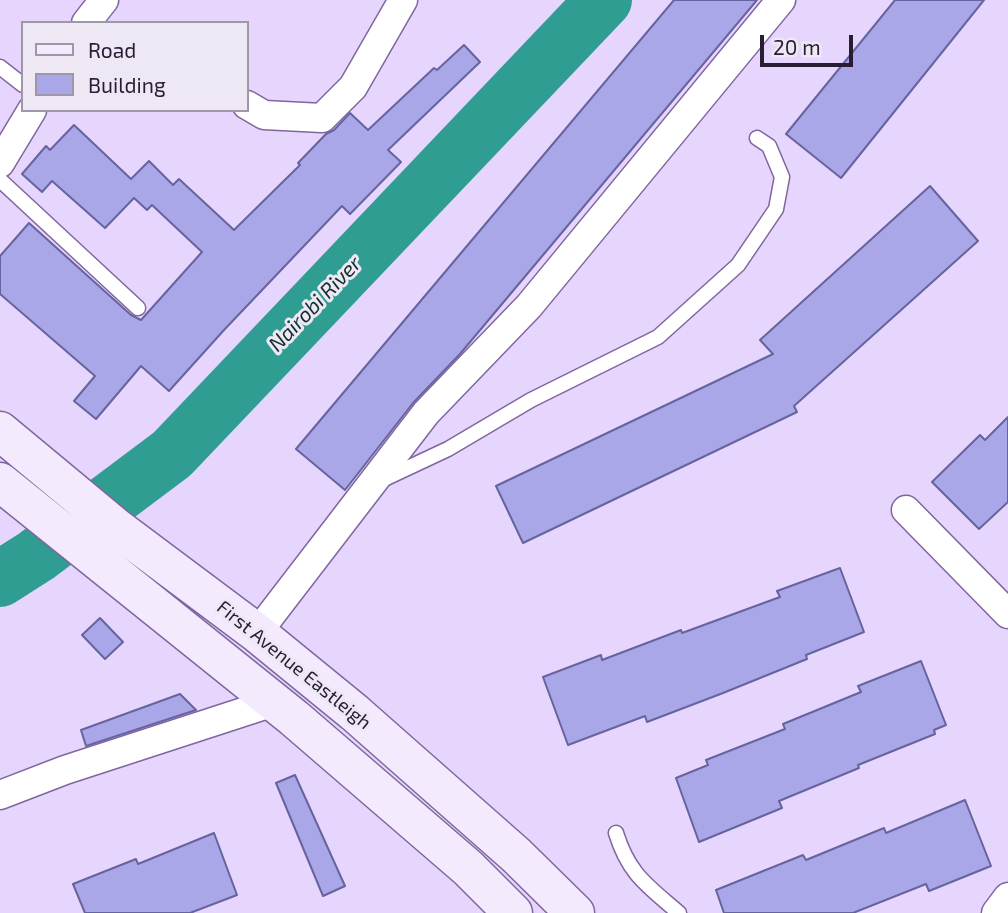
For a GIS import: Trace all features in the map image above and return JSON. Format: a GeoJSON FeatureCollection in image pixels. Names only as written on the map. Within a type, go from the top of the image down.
{"type":"FeatureCollection","features":[{"type":"Feature","properties":{"kind":"main road","name":"First Avenue Eastleigh"},"geometry":{"type":"LineString","coordinates":[[0,432],[118,529],[257,633],[429,776],[575,913]]}},
{"type":"Feature","properties":{"kind":"main road"},"geometry":{"type":"LineString","coordinates":[[6,486],[274,702],[468,868],[513,913]]}},
{"type":"Feature","properties":{"kind":"street"},"geometry":{"type":"LineString","coordinates":[[248,106],[264,115],[322,118],[353,88],[403,0]]}},
{"type":"Feature","properties":{"kind":"street"},"geometry":{"type":"LineString","coordinates":[[257,633],[426,413],[529,306],[781,0]]}},
{"type":"Feature","properties":{"kind":"street"},"geometry":{"type":"LineString","coordinates":[[0,163],[31,112]]}},
{"type":"Feature","properties":{"kind":"street"},"geometry":{"type":"LineString","coordinates":[[906,510],[1008,614]]}},
{"type":"Feature","properties":{"kind":"street"},"geometry":{"type":"LineString","coordinates":[[0,795],[65,770],[274,702]]}},
{"type":"Feature","properties":{"kind":"street"},"geometry":{"type":"LineString","coordinates":[[996,913],[1008,897]]}},
{"type":"Feature","properties":{"kind":"lane"},"geometry":{"type":"LineString","coordinates":[[0,67],[21,83]]}},
{"type":"Feature","properties":{"kind":"lane"},"geometry":{"type":"LineString","coordinates":[[372,485],[447,449],[531,400],[658,337],[738,265],[776,209],[782,177],[769,146],[757,138]]}},
{"type":"Feature","properties":{"kind":"lane"},"geometry":{"type":"LineString","coordinates":[[0,180],[138,308]]}},
{"type":"Feature","properties":{"kind":"lane"},"geometry":{"type":"LineString","coordinates":[[616,833],[632,871],[680,913]]}},
{"type":"Feature","properties":{"kind":"building"},"geometry":{"type":"Polygon","coordinates":[[[674,0],[757,0],[460,354],[413,403],[345,490],[296,449],[674,0]]]}},
{"type":"Feature","properties":{"kind":"building"},"geometry":{"type":"Polygon","coordinates":[[[895,0],[984,0],[841,178],[786,134],[895,0]]]}},
{"type":"Feature","properties":{"kind":"building"},"geometry":{"type":"Polygon","coordinates":[[[464,45],[480,62],[388,150],[401,162],[350,214],[342,206],[169,391],[141,366],[96,419],[74,401],[95,376],[0,294],[0,256],[29,223],[131,315],[141,320],[202,252],[152,205],[147,210],[134,198],[105,228],[52,181],[42,192],[22,174],[46,146],[50,150],[74,125],[131,179],[149,161],[173,185],[179,179],[234,230],[300,165],[298,163],[326,134],[334,130],[350,113],[368,130],[434,68],[437,70],[464,45]]]}},
{"type":"Feature","properties":{"kind":"building"},"geometry":{"type":"Polygon","coordinates":[[[930,186],[978,241],[794,406],[797,412],[523,543],[496,486],[773,354],[760,340],[930,186]]]}},
{"type":"Feature","properties":{"kind":"building"},"geometry":{"type":"Polygon","coordinates":[[[1008,417],[1008,502],[979,529],[932,482],[980,435],[985,440],[1008,417]]]}},
{"type":"Feature","properties":{"kind":"building"},"geometry":{"type":"Polygon","coordinates":[[[840,568],[864,632],[806,655],[807,659],[723,693],[647,722],[645,716],[568,745],[543,677],[601,655],[602,660],[681,630],[682,633],[780,597],[777,591],[840,568]]]}},
{"type":"Feature","properties":{"kind":"building"},"geometry":{"type":"Polygon","coordinates":[[[100,618],[123,642],[105,659],[82,635],[100,618]]]}},
{"type":"Feature","properties":{"kind":"building"},"geometry":{"type":"Polygon","coordinates":[[[921,661],[946,725],[934,730],[935,734],[779,801],[782,808],[699,842],[676,778],[708,765],[706,760],[785,729],[783,724],[861,692],[858,686],[921,661]]]}},
{"type":"Feature","properties":{"kind":"building"},"geometry":{"type":"Polygon","coordinates":[[[180,694],[196,710],[86,746],[81,730],[180,694]]]}},
{"type":"Feature","properties":{"kind":"building"},"geometry":{"type":"Polygon","coordinates":[[[295,775],[345,886],[323,896],[276,783],[295,775]]]}},
{"type":"Feature","properties":{"kind":"building"},"geometry":{"type":"Polygon","coordinates":[[[965,800],[991,866],[929,891],[926,884],[853,913],[724,913],[716,890],[803,855],[806,860],[884,828],[886,833],[965,800]]]}},
{"type":"Feature","properties":{"kind":"building"},"geometry":{"type":"Polygon","coordinates":[[[214,833],[237,895],[190,913],[85,913],[73,884],[136,859],[138,864],[214,833]]]}},
{"type":"Feature","properties":{"kind":"waterway","name":"Nairobi River"},"geometry":{"type":"LineString","coordinates":[[0,579],[36,556],[172,454],[604,0]]}}]}
